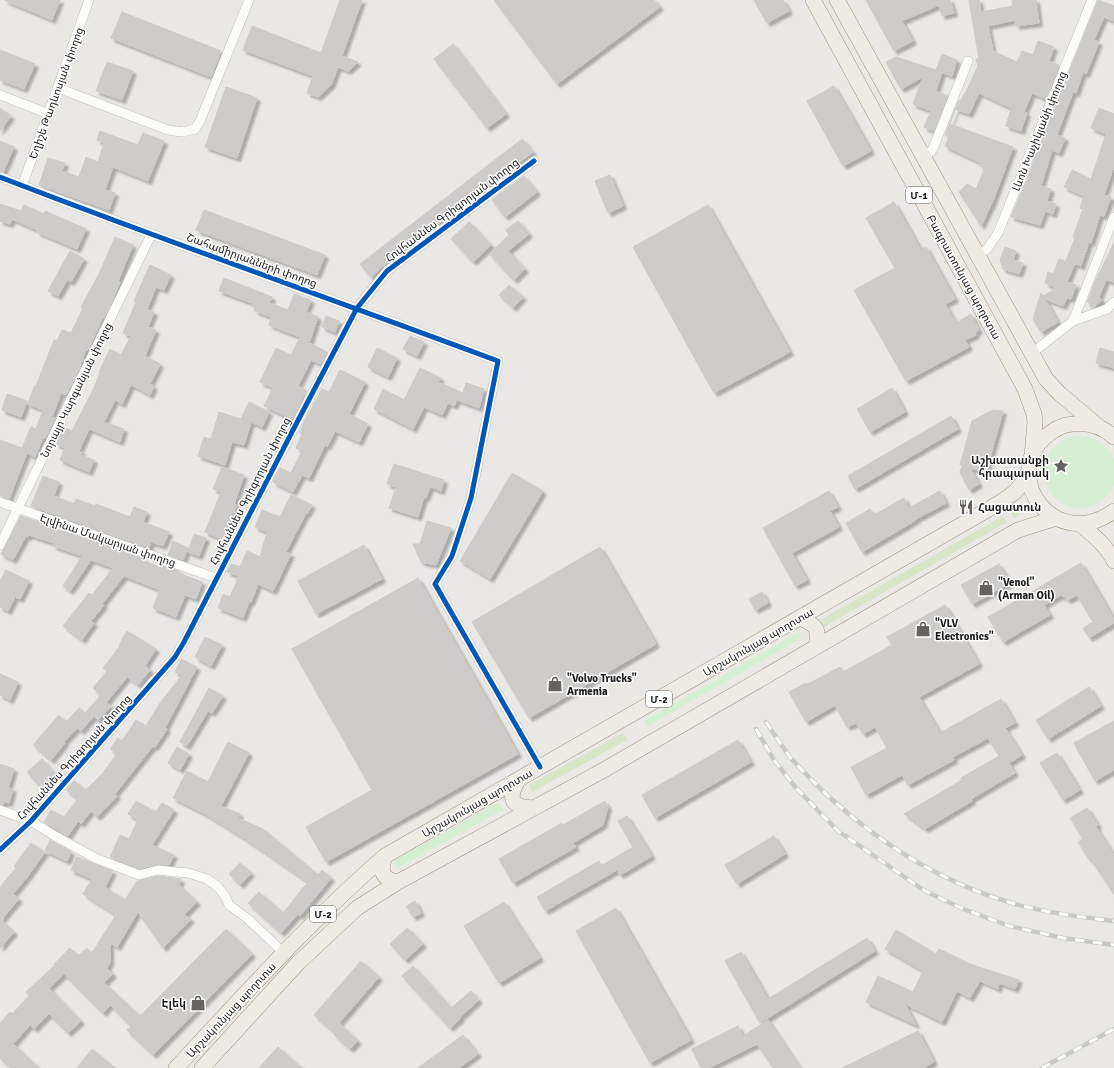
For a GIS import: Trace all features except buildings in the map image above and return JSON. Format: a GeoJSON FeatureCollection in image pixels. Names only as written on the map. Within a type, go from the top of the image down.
{"type":"FeatureCollection","features":[{"type":"Feature","properties":{"kind":"main road","name":"Բագրատունյաց պողոտա"},"geometry":{"type":"LineString","coordinates":[[813,0],[1026,389],[1035,422],[1032,456]]}},
{"type":"Feature","properties":{"kind":"main road","name":"Բագրատունյաց պողոտա"},"geometry":{"type":"LineString","coordinates":[[837,0],[1046,379],[1060,394],[1109,431]]}},
{"type":"Feature","properties":{"kind":"main road"},"geometry":{"type":"LineString","coordinates":[[1109,431],[1082,423],[1066,425],[1052,432],[1040,442],[1032,456],[1029,475],[1031,488],[1036,500],[1045,511],[1056,518],[1068,523],[1093,523],[1114,511]]}},
{"type":"Feature","properties":{"kind":"main road","name":"Արշակունյաց պողոտա"},"geometry":{"type":"LineString","coordinates":[[176,1068],[263,974],[349,887],[385,856],[1001,502],[1015,492],[1029,475]]}},
{"type":"Feature","properties":{"kind":"main road","name":"Արշակունյաց պողոտա"},"geometry":{"type":"LineString","coordinates":[[202,1068],[298,963],[356,908],[398,882],[602,771],[1018,530],[1056,518]]}},
{"type":"Feature","properties":{"kind":"main road"},"geometry":{"type":"LineString","coordinates":[[1080,524],[1100,541],[1110,553],[1114,561]]}},
{"type":"Feature","properties":{"kind":"main road"},"geometry":{"type":"LineString","coordinates":[[799,618],[808,621],[816,628],[818,636],[816,647]]}},
{"type":"Feature","properties":{"kind":"main road"},"geometry":{"type":"LineString","coordinates":[[518,780],[512,790],[514,801],[518,806],[534,808]]}},
{"type":"Feature","properties":{"kind":"main road"},"geometry":{"type":"LineString","coordinates":[[385,856],[382,865],[385,877],[389,881],[398,882]]}},
{"type":"Feature","properties":{"kind":"street","name":"Եղիշե Թադևոսյան փողոց"},"geometry":{"type":"LineString","coordinates":[[22,186],[89,0]]}},
{"type":"Feature","properties":{"kind":"street"},"geometry":{"type":"LineString","coordinates":[[58,88],[168,130],[182,132],[195,129],[206,108],[250,0]]}},
{"type":"Feature","properties":{"kind":"street","name":"Լևոն Խաչիկյանի փողոց"},"geometry":{"type":"LineString","coordinates":[[978,255],[987,249],[998,233],[1092,0]]}},
{"type":"Feature","properties":{"kind":"street"},"geometry":{"type":"LineString","coordinates":[[922,155],[932,151],[968,61]]}},
{"type":"Feature","properties":{"kind":"street"},"geometry":{"type":"LineString","coordinates":[[0,95],[49,114]]}},
{"type":"Feature","properties":{"kind":"street","name":"Հովհաննես Գրիգորյան փողոց"},"geometry":{"type":"LineString","coordinates":[[0,850],[31,822],[175,657],[357,308],[388,271],[534,161]]}},
{"type":"Feature","properties":{"kind":"street","name":"Շահամիրյանների փողոց"},"geometry":{"type":"LineString","coordinates":[[0,177],[151,235],[357,308],[498,361],[471,498],[452,556],[435,584],[540,767]]}},
{"type":"Feature","properties":{"kind":"street"},"geometry":{"type":"LineString","coordinates":[[1073,321],[1114,217]]}},
{"type":"Feature","properties":{"kind":"street","name":"Նորայր Կարգանյան փողոց"},"geometry":{"type":"LineString","coordinates":[[0,545],[151,235]]}},
{"type":"Feature","properties":{"kind":"street"},"geometry":{"type":"LineString","coordinates":[[1032,353],[1073,321],[1107,309],[1114,302]]}},
{"type":"Feature","properties":{"kind":"street","name":"Էլվինա Մակարյան փողոց"},"geometry":{"type":"LineString","coordinates":[[0,502],[216,578]]}},
{"type":"Feature","properties":{"kind":"street"},"geometry":{"type":"LineString","coordinates":[[0,810],[31,822],[95,858],[139,876],[158,870],[167,870],[188,873],[207,879],[218,887],[225,896],[229,905],[248,919],[284,954]]}},
{"type":"Feature","properties":{"kind":"green space"},"geometry":{"type":"Polygon","coordinates":[[[1080,436],[1100,442],[1110,452],[1116,472],[1110,492],[1100,502],[1080,508],[1060,502],[1050,492],[1044,472],[1050,452],[1060,442],[1080,436]]]}},
{"type":"Feature","properties":{"kind":"green space"},"geometry":{"type":"Polygon","coordinates":[[[1024,503],[1028,510],[1014,518],[1010,511],[1024,503]]]}},
{"type":"Feature","properties":{"kind":"green space"},"geometry":{"type":"Polygon","coordinates":[[[1003,516],[1007,522],[824,627],[820,620],[1003,516]]]}},
{"type":"Feature","properties":{"kind":"green space"},"geometry":{"type":"Polygon","coordinates":[[[798,632],[802,638],[647,727],[644,721],[798,632]]]}},
{"type":"Feature","properties":{"kind":"green space"},"geometry":{"type":"Polygon","coordinates":[[[623,733],[627,740],[532,792],[529,785],[623,733]]]}},
{"type":"Feature","properties":{"kind":"green space"},"geometry":{"type":"Polygon","coordinates":[[[499,802],[503,810],[398,868],[394,861],[499,802]]]}},
{"type":"Feature","properties":{"kind":"railway"},"geometry":{"type":"LineString","coordinates":[[766,722],[790,757],[826,794],[891,846],[938,874],[989,896],[1015,904],[1052,912],[1114,921]]}},
{"type":"Feature","properties":{"kind":"railway"},"geometry":{"type":"LineString","coordinates":[[756,729],[774,760],[797,789],[838,831],[925,891],[961,908],[1009,926],[1063,938],[1114,945]]}},
{"type":"Feature","properties":{"kind":"railway"},"geometry":{"type":"LineString","coordinates":[[1042,1068],[1114,1029]]}},
{"type":"Feature","properties":{"kind":"cycle path"},"geometry":{"type":"LineString","coordinates":[[0,850],[31,821],[175,657],[357,308],[387,271],[534,161]]}},
{"type":"Feature","properties":{"kind":"cycle path"},"geometry":{"type":"LineString","coordinates":[[0,177],[498,361],[471,498],[452,556],[435,584],[540,767]]}},
{"type":"Feature","properties":{"kind":"place","name":"Աշխատանքի հրապարակ"},"geometry":{"type":"Point","coordinates":[1061,466]}},
{"type":"Feature","properties":{"kind":"place","name":"Հացատուն"},"geometry":{"type":"Point","coordinates":[966,507]}},
{"type":"Feature","properties":{"kind":"place","name":"\"Venol\" (Arman Oil)"},"geometry":{"type":"Point","coordinates":[986,588]}},
{"type":"Feature","properties":{"kind":"place","name":"\"VLV Electronics\""},"geometry":{"type":"Point","coordinates":[923,629]}},
{"type":"Feature","properties":{"kind":"place","name":"\"Volvo Trucks\" Armenia"},"geometry":{"type":"Point","coordinates":[555,684]}},
{"type":"Feature","properties":{"kind":"place","name":"Էլեկ"},"geometry":{"type":"Point","coordinates":[198,1003]}}]}
